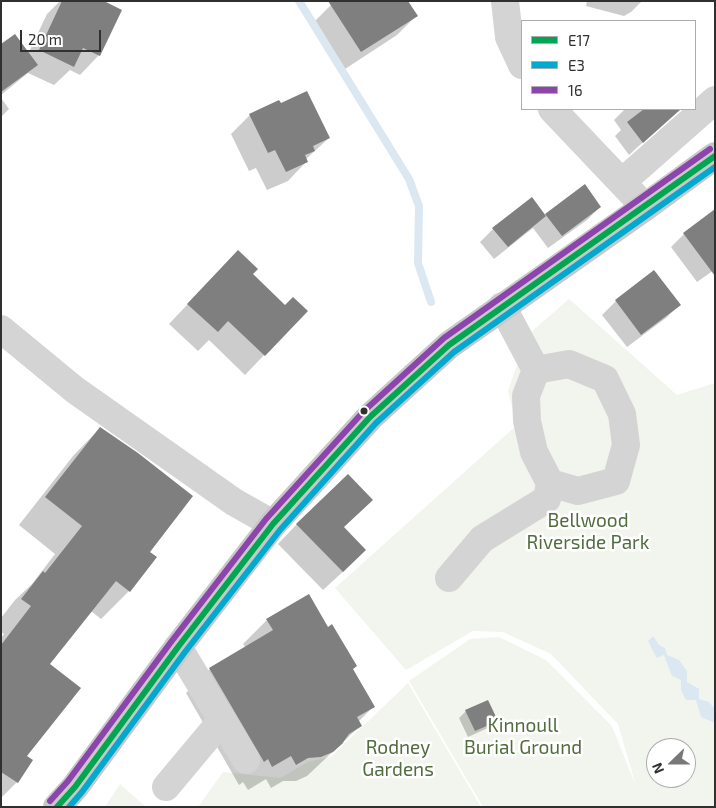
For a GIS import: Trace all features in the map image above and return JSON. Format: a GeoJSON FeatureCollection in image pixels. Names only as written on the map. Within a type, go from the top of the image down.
{"type":"FeatureCollection","features":[{"type":"Feature","properties":{"kind":"main road"},"geometry":{"type":"LineString","coordinates":[[58,807],[273,524],[370,417],[449,344],[715,156]]}},
{"type":"Feature","properties":{"kind":"street"},"geometry":{"type":"LineString","coordinates":[[505,1],[509,37],[521,63]]}},
{"type":"Feature","properties":{"kind":"street"},"geometry":{"type":"LineString","coordinates":[[622,182],[715,100]]}},
{"type":"Feature","properties":{"kind":"street"},"geometry":{"type":"LineString","coordinates":[[553,110],[645,207]]}},
{"type":"Feature","properties":{"kind":"street"},"geometry":{"type":"LineString","coordinates":[[449,578],[482,539],[547,499],[550,483],[534,452],[526,421],[526,396],[536,370],[502,306]]}},
{"type":"Feature","properties":{"kind":"street"},"geometry":{"type":"LineString","coordinates":[[1,329],[82,395],[234,502],[273,524]]}},
{"type":"Feature","properties":{"kind":"street"},"geometry":{"type":"LineString","coordinates":[[536,370],[569,364],[605,379],[622,414],[626,445],[616,481],[578,491],[550,483]]}},
{"type":"Feature","properties":{"kind":"street"},"geometry":{"type":"LineString","coordinates":[[178,647],[246,760]]}},
{"type":"Feature","properties":{"kind":"street"},"geometry":{"type":"LineString","coordinates":[[166,787],[222,720]]}},
{"type":"Feature","properties":{"kind":"green space","name":"Bellwood Riverside Park"},"geometry":{"type":"Polygon","coordinates":[[[569,299],[677,395],[715,383],[715,807],[483,807],[409,681],[470,639],[499,637],[546,660],[612,726],[636,786],[618,724],[551,654],[503,632],[473,631],[406,670],[335,588],[517,425],[508,391],[518,362],[515,346],[569,299]]]}},
{"type":"Feature","properties":{"kind":"green space","name":"Rodney Gardens"},"geometry":{"type":"Polygon","coordinates":[[[408,683],[481,807],[198,807],[223,772],[280,778],[308,762],[332,756],[408,683]]]}},
{"type":"Feature","properties":{"kind":"green space"},"geometry":{"type":"Polygon","coordinates":[[[120,784],[146,807],[105,807],[120,784]]]}},
{"type":"Feature","properties":{"kind":"shaded area"},"geometry":{"type":"Polygon","coordinates":[[[653,636],[659,645],[665,648],[667,655],[679,660],[687,671],[687,682],[699,689],[699,699],[709,702],[715,709],[715,723],[701,717],[696,700],[686,700],[681,690],[681,680],[672,676],[664,655],[657,658],[653,651],[648,641],[653,636]]]}},
{"type":"Feature","properties":{"kind":"building"},"geometry":{"type":"Polygon","coordinates":[[[62,1],[104,1],[122,10],[100,56],[83,48],[74,67],[39,50],[62,1]]]}},
{"type":"Feature","properties":{"kind":"building"},"geometry":{"type":"Polygon","coordinates":[[[328,1],[408,1],[418,16],[361,52],[328,1]]]}},
{"type":"Feature","properties":{"kind":"building"},"geometry":{"type":"Polygon","coordinates":[[[15,34],[38,65],[1,92],[1,44],[15,34]]]}},
{"type":"Feature","properties":{"kind":"building"},"geometry":{"type":"Polygon","coordinates":[[[307,91],[330,138],[313,146],[315,151],[305,155],[308,162],[286,172],[275,150],[268,153],[249,114],[279,100],[281,103],[307,91]]]}},
{"type":"Feature","properties":{"kind":"building"},"geometry":{"type":"Polygon","coordinates":[[[643,110],[680,110],[643,143],[627,122],[643,110]]]}},
{"type":"Feature","properties":{"kind":"building"},"geometry":{"type":"Polygon","coordinates":[[[585,184],[601,207],[562,236],[545,214],[585,184]]]}},
{"type":"Feature","properties":{"kind":"building"},"geometry":{"type":"Polygon","coordinates":[[[532,197],[546,216],[508,247],[492,228],[532,197]]]}},
{"type":"Feature","properties":{"kind":"building"},"geometry":{"type":"Polygon","coordinates":[[[715,209],[715,276],[683,233],[715,209]]]}},
{"type":"Feature","properties":{"kind":"building"},"geometry":{"type":"Polygon","coordinates":[[[238,250],[258,269],[253,274],[285,305],[293,297],[308,311],[265,356],[228,321],[218,332],[187,304],[238,250]]]}},
{"type":"Feature","properties":{"kind":"building"},"geometry":{"type":"Polygon","coordinates":[[[654,270],[681,305],[641,335],[615,300],[654,270]]]}},
{"type":"Feature","properties":{"kind":"building"},"geometry":{"type":"Polygon","coordinates":[[[100,427],[138,453],[193,496],[150,552],[157,557],[130,592],[116,581],[50,664],[81,688],[27,756],[33,760],[18,783],[1,772],[1,645],[31,606],[21,599],[43,571],[45,573],[82,526],[45,497],[100,427]]]}},
{"type":"Feature","properties":{"kind":"building"},"geometry":{"type":"Polygon","coordinates":[[[348,474],[373,500],[344,527],[366,550],[343,572],[296,524],[348,474]]]}},
{"type":"Feature","properties":{"kind":"building"},"geometry":{"type":"Polygon","coordinates":[[[309,594],[328,627],[332,624],[357,666],[353,669],[375,707],[357,717],[362,726],[349,734],[333,752],[321,757],[308,758],[296,765],[291,756],[272,767],[268,759],[264,762],[209,668],[273,630],[266,619],[309,594]]]}},
{"type":"Feature","properties":{"kind":"building"},"geometry":{"type":"Polygon","coordinates":[[[488,700],[498,721],[475,731],[465,710],[488,700]]]}},
{"type":"Feature","properties":{"kind":"waterway"},"geometry":{"type":"LineString","coordinates":[[299,1],[409,179],[419,206],[418,263],[431,302]]}},
{"type":"Feature","properties":{"kind":"transit line","name":"16"},"geometry":{"type":"LineString","coordinates":[[50,801],[68,781],[171,642],[266,519],[364,411],[444,338],[710,149]]}},
{"type":"Feature","properties":{"kind":"transit line","name":"E17"},"geometry":{"type":"LineString","coordinates":[[57,807],[75,787],[178,647],[273,524],[370,417],[449,345],[715,156]]}},
{"type":"Feature","properties":{"kind":"transit line","name":"E3"},"geometry":{"type":"LineString","coordinates":[[69,807],[185,652],[280,530],[376,423],[454,352],[715,167]]}},
{"type":"Feature","properties":{"kind":"park label","name":"Kinnoull Burial Ground"},"geometry":{"type":"Point","coordinates":[523,737]}}]}
